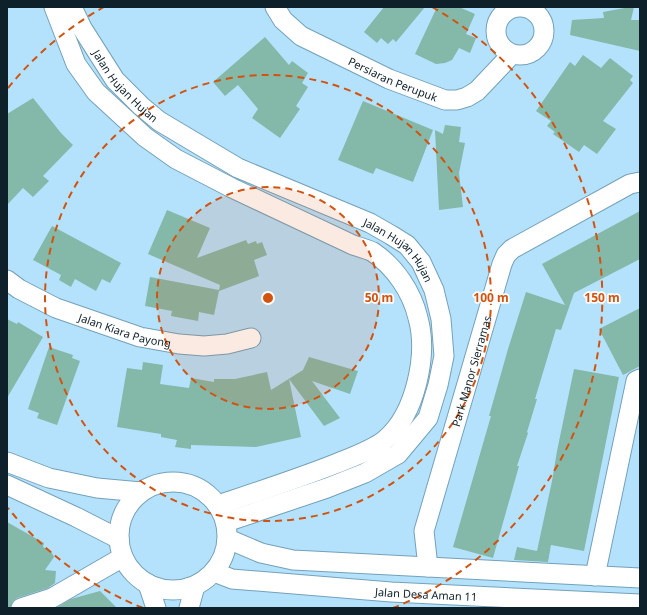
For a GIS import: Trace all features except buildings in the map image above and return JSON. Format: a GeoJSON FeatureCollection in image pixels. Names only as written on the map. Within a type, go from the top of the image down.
{"type":"FeatureCollection","features":[{"type":"Feature","properties":{"kind":"street","name":"Jalan Hujan Hujan"},"geometry":{"type":"LineString","coordinates":[[54,7],[76,64],[96,92],[145,137],[176,159],[232,188],[353,245],[372,252],[389,266],[402,282],[416,306],[422,330],[418,382],[399,424],[386,439],[357,456],[342,462],[224,522]]}},
{"type":"Feature","properties":{"kind":"street","name":"Jalan Hujan Hujan"},"geometry":{"type":"LineString","coordinates":[[72,7],[82,28],[116,80],[141,106],[159,121],[238,168],[370,222],[407,246],[421,262],[434,290],[441,319],[444,356],[438,385],[428,418],[398,454],[364,473],[327,488],[224,522]]}},
{"type":"Feature","properties":{"kind":"street","name":"Persiaran Perupuk"},"geometry":{"type":"LineString","coordinates":[[275,7],[283,20],[301,36],[388,79],[445,100],[457,100],[467,97],[477,91],[512,54]]}},
{"type":"Feature","properties":{"kind":"street","name":"Park Manor Sierramas"},"geometry":{"type":"LineString","coordinates":[[428,567],[424,531],[502,264],[506,255],[512,249],[630,184],[640,182]]}},
{"type":"Feature","properties":{"kind":"street","name":"Jalan Kiara Payong"},"geometry":{"type":"LineString","coordinates":[[7,280],[19,289],[56,308],[140,337],[179,344],[204,346],[227,344],[251,338]]}},
{"type":"Feature","properties":{"kind":"street"},"geometry":{"type":"LineString","coordinates":[[595,576],[636,381],[640,379]]}},
{"type":"Feature","properties":{"kind":"street"},"geometry":{"type":"LineString","coordinates":[[7,462],[49,478],[97,488],[141,492]]}},
{"type":"Feature","properties":{"kind":"street"},"geometry":{"type":"LineString","coordinates":[[224,522],[224,557],[214,572],[195,586],[174,590],[163,589],[148,584],[133,573],[123,557],[119,539],[121,521],[128,505],[141,492],[157,485],[174,482],[191,485],[206,493],[224,522],[261,553],[293,560],[640,578]]}},
{"type":"Feature","properties":{"kind":"street"},"geometry":{"type":"LineString","coordinates":[[7,485],[119,539]]}},
{"type":"Feature","properties":{"kind":"street"},"geometry":{"type":"LineString","coordinates":[[21,608],[52,598],[123,557]]}},
{"type":"Feature","properties":{"kind":"street","name":"Jalan Desa Aman 11"},"geometry":{"type":"LineString","coordinates":[[214,572],[232,579],[384,592],[640,604]]}},
{"type":"Feature","properties":{"kind":"street"},"geometry":{"type":"LineString","coordinates":[[148,584],[156,608]]}},
{"type":"Feature","properties":{"kind":"street"},"geometry":{"type":"LineString","coordinates":[[189,608],[195,586]]}}]}
